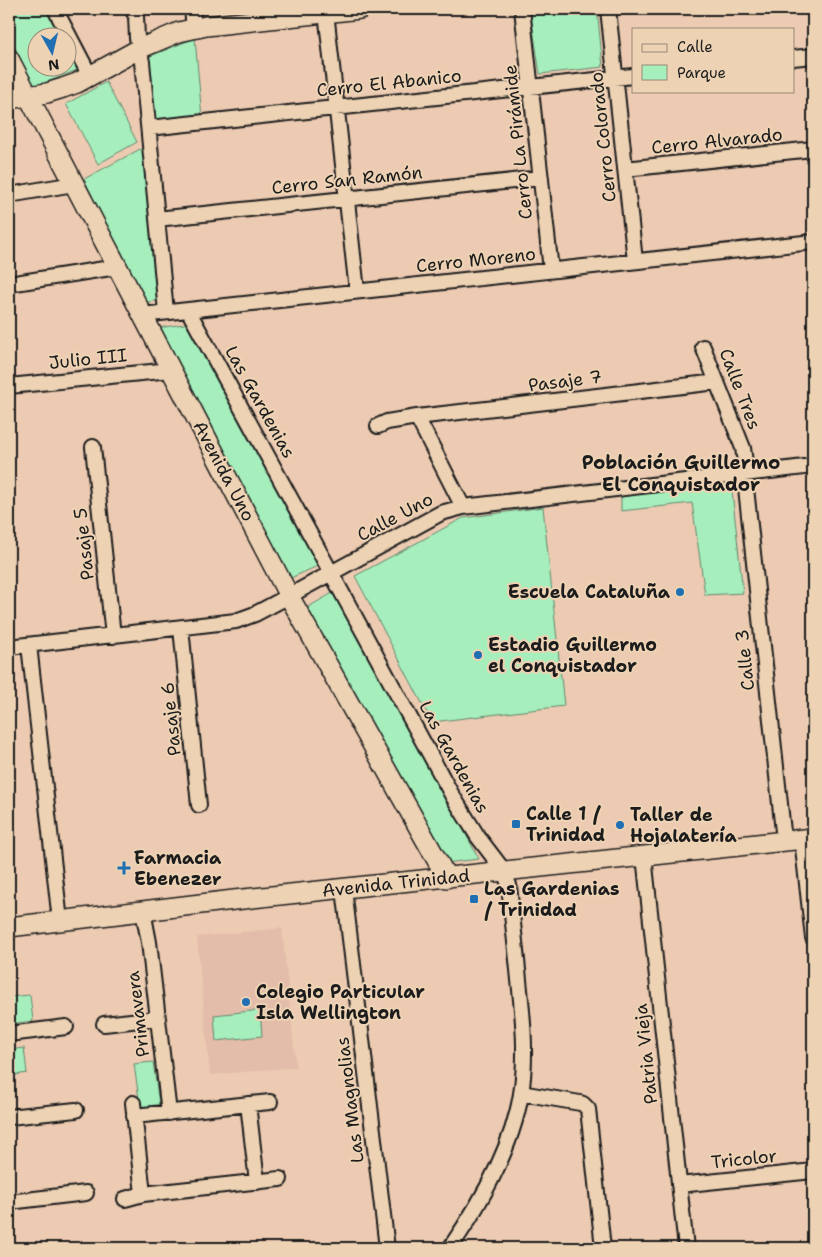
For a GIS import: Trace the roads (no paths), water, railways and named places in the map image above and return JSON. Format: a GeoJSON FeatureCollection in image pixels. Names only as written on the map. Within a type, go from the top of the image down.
{"type":"FeatureCollection","features":[{"type":"Feature","properties":{"kind":"street"},"geometry":{"type":"LineString","coordinates":[[55,9],[90,76]]}},
{"type":"Feature","properties":{"kind":"street"},"geometry":{"type":"LineString","coordinates":[[132,9],[136,16],[137,38],[142,62],[166,312]]}},
{"type":"Feature","properties":{"kind":"street"},"geometry":{"type":"LineString","coordinates":[[192,9],[194,28]]}},
{"type":"Feature","properties":{"kind":"street"},"geometry":{"type":"LineString","coordinates":[[9,99],[63,88],[90,76],[139,49],[194,28],[271,14],[360,9]]}},
{"type":"Feature","properties":{"kind":"street","name":"Cerro La Pirámide"},"geometry":{"type":"LineString","coordinates":[[522,9],[551,270]]}},
{"type":"Feature","properties":{"kind":"street","name":"Cerro Colorado"},"geometry":{"type":"LineString","coordinates":[[608,9],[635,261]]}},
{"type":"Feature","properties":{"kind":"street"},"geometry":{"type":"LineString","coordinates":[[326,12],[357,291]]}},
{"type":"Feature","properties":{"kind":"street"},"geometry":{"type":"LineString","coordinates":[[794,58],[813,56]]}},
{"type":"Feature","properties":{"kind":"street","name":"Avenida Uno"},"geometry":{"type":"LineString","coordinates":[[9,59],[290,596],[446,878]]}},
{"type":"Feature","properties":{"kind":"street","name":"Cerro El Abanico"},"geometry":{"type":"LineString","coordinates":[[148,128],[632,76]]}},
{"type":"Feature","properties":{"kind":"street","name":"Cerro Alvarado"},"geometry":{"type":"LineString","coordinates":[[626,169],[813,149]]}},
{"type":"Feature","properties":{"kind":"street","name":"Cerro San Ramón"},"geometry":{"type":"LineString","coordinates":[[157,219],[541,178]]}},
{"type":"Feature","properties":{"kind":"street"},"geometry":{"type":"LineString","coordinates":[[9,195],[74,184]]}},
{"type":"Feature","properties":{"kind":"street","name":"Cerro Moreno"},"geometry":{"type":"LineString","coordinates":[[142,315],[813,242]]}},
{"type":"Feature","properties":{"kind":"street"},"geometry":{"type":"LineString","coordinates":[[9,284],[117,267]]}},
{"type":"Feature","properties":{"kind":"street","name":"Las Gardenias"},"geometry":{"type":"LineString","coordinates":[[188,310],[465,817],[491,856],[504,871],[509,885],[523,1015],[524,1049],[521,1093],[514,1125],[502,1156],[476,1208],[450,1248]]}},
{"type":"Feature","properties":{"kind":"street","name":"Calle Tres"},"geometry":{"type":"LineString","coordinates":[[703,346],[743,448],[746,462],[744,474]]}},
{"type":"Feature","properties":{"kind":"street","name":"Julio III"},"geometry":{"type":"LineString","coordinates":[[9,386],[171,370]]}},
{"type":"Feature","properties":{"kind":"street","name":"Pasaje 7"},"geometry":{"type":"LineString","coordinates":[[378,426],[387,422],[417,417],[717,382]]}},
{"type":"Feature","properties":{"kind":"street"},"geometry":{"type":"LineString","coordinates":[[417,417],[463,506]]}},
{"type":"Feature","properties":{"kind":"street","name":"Pasaje 5"},"geometry":{"type":"LineString","coordinates":[[93,447],[113,636]]}},
{"type":"Feature","properties":{"kind":"street","name":"Calle Uno"},"geometry":{"type":"LineString","coordinates":[[9,647],[236,621],[255,614],[290,596],[441,513],[463,506],[813,466]]}},
{"type":"Feature","properties":{"kind":"street","name":"Calle 3"},"geometry":{"type":"LineString","coordinates":[[744,474],[800,839],[813,938]]}},
{"type":"Feature","properties":{"kind":"street","name":"Pasaje 6"},"geometry":{"type":"LineString","coordinates":[[181,628],[199,806]]}},
{"type":"Feature","properties":{"kind":"street"},"geometry":{"type":"LineString","coordinates":[[29,645],[60,921]]}},
{"type":"Feature","properties":{"kind":"street","name":"Avenida Trinidad"},"geometry":{"type":"LineString","coordinates":[[9,927],[800,839]]}},
{"type":"Feature","properties":{"kind":"street","name":"Patria Vieja"},"geometry":{"type":"LineString","coordinates":[[644,856],[686,1248]]}},
{"type":"Feature","properties":{"kind":"street","name":"Las Magnolias"},"geometry":{"type":"LineString","coordinates":[[344,889],[387,1248]]}},
{"type":"Feature","properties":{"kind":"street","name":"Primavera"},"geometry":{"type":"LineString","coordinates":[[144,911],[169,1112]]}},
{"type":"Feature","properties":{"kind":"street"},"geometry":{"type":"LineString","coordinates":[[104,1024],[158,1018]]}},
{"type":"Feature","properties":{"kind":"street"},"geometry":{"type":"LineString","coordinates":[[9,1034],[66,1027]]}},
{"type":"Feature","properties":{"kind":"street"},"geometry":{"type":"LineString","coordinates":[[521,1093],[580,1103],[584,1104],[588,1109],[603,1248]]}},
{"type":"Feature","properties":{"kind":"street"},"geometry":{"type":"LineString","coordinates":[[143,1194],[134,1110],[169,1112],[270,1102]]}},
{"type":"Feature","properties":{"kind":"street"},"geometry":{"type":"LineString","coordinates":[[248,1104],[257,1182]]}},
{"type":"Feature","properties":{"kind":"street"},"geometry":{"type":"LineString","coordinates":[[9,1117],[76,1110]]}},
{"type":"Feature","properties":{"kind":"street","name":"Tricolor"},"geometry":{"type":"LineString","coordinates":[[679,1185],[813,1171]]}},
{"type":"Feature","properties":{"kind":"street"},"geometry":{"type":"LineString","coordinates":[[125,1199],[143,1194],[280,1179]]}},
{"type":"Feature","properties":{"kind":"street"},"geometry":{"type":"LineString","coordinates":[[9,1202],[86,1193]]}},
{"type":"Feature","properties":{"kind":"place","name":"Escuela Cataluña"},"geometry":{"type":"Point","coordinates":[680,592]}},
{"type":"Feature","properties":{"kind":"place","name":"Estadio Guillermo el Conquistador"},"geometry":{"type":"Point","coordinates":[478,655]}},
{"type":"Feature","properties":{"kind":"place","name":"Calle 1 / Trinidad"},"geometry":{"type":"Point","coordinates":[516,824]}},
{"type":"Feature","properties":{"kind":"place","name":"Taller de Hojalatería"},"geometry":{"type":"Point","coordinates":[620,825]}},
{"type":"Feature","properties":{"kind":"place","name":"Farmacia Ebenezer"},"geometry":{"type":"Point","coordinates":[124,868]}},
{"type":"Feature","properties":{"kind":"place","name":"Las Gardenias / Trinidad"},"geometry":{"type":"Point","coordinates":[474,899]}},
{"type":"Feature","properties":{"kind":"place","name":"Colegio Particular Isla Wellington"},"geometry":{"type":"Point","coordinates":[246,1002]}},
{"type":"Feature","properties":{"kind":"district","name":"Población Guillermo El Conquistador"},"geometry":{"type":"Point","coordinates":[681,473]}}]}
